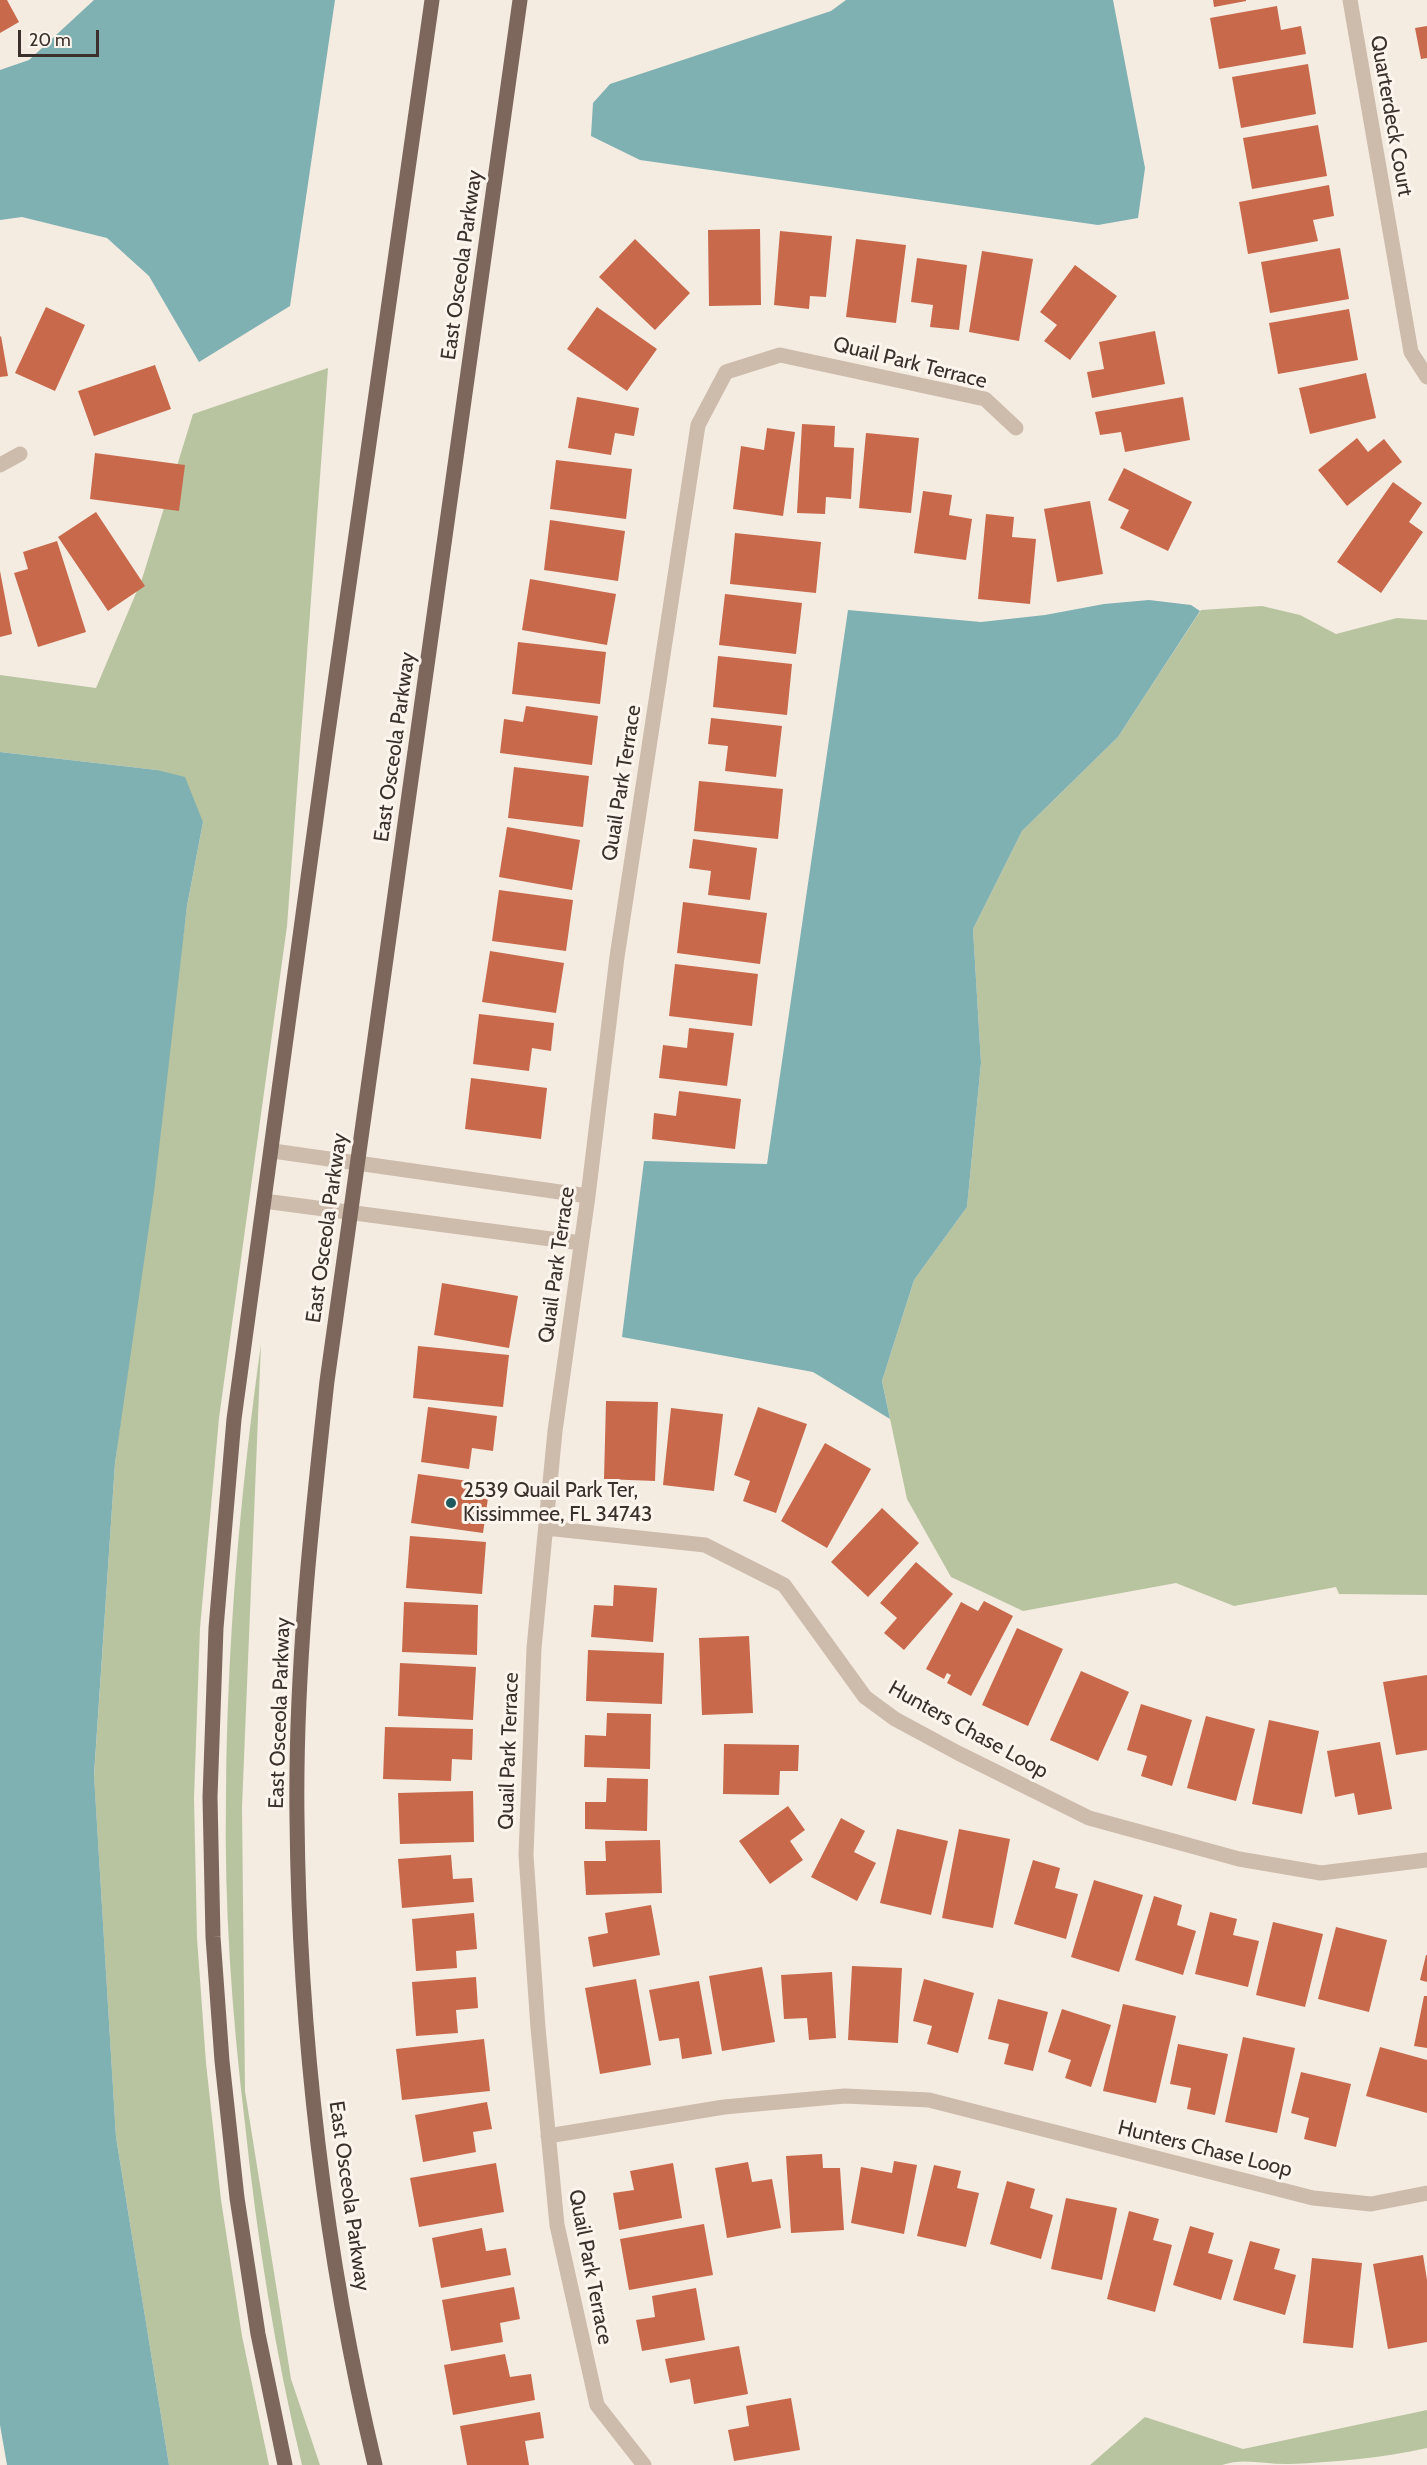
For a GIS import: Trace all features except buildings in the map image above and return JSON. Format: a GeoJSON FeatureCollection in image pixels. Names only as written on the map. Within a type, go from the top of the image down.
{"type":"FeatureCollection","features":[{"type":"Feature","properties":{"kind":"main road"},"geometry":{"type":"LineString","coordinates":[[285,2465],[258,2334],[236,2186],[222,2061],[213,1948],[210,1797],[216,1628],[234,1419],[273,1151],[326,746],[432,0]]}},
{"type":"Feature","properties":{"kind":"main road","name":"East Osceola Parkway"},"geometry":{"type":"LineString","coordinates":[[375,2465],[361,2407],[339,2290],[318,2134],[303,1974],[297,1818],[300,1680],[308,1546],[327,1381],[520,0]]}},
{"type":"Feature","properties":{"kind":"street","name":"Quarterdeck Court"},"geometry":{"type":"LineString","coordinates":[[1350,0],[1411,352],[1427,377]]}},
{"type":"Feature","properties":{"kind":"street","name":"Quail Park Terrace"},"geometry":{"type":"LineString","coordinates":[[644,2465],[597,2405],[557,2225],[538,2028],[526,1855],[534,1648],[555,1431],[588,1196],[617,957],[698,425],[726,372],[780,355],[985,399],[1016,428]]}},
{"type":"Feature","properties":{"kind":"street"},"geometry":{"type":"LineString","coordinates":[[0,465],[20,454]]}},
{"type":"Feature","properties":{"kind":"street"},"geometry":{"type":"LineString","coordinates":[[273,1151],[588,1196]]}},
{"type":"Feature","properties":{"kind":"street"},"geometry":{"type":"LineString","coordinates":[[264,1201],[581,1243]]}},
{"type":"Feature","properties":{"kind":"street","name":"Hunters Chase Loop"},"geometry":{"type":"LineString","coordinates":[[546,1527],[705,1545],[784,1585],[865,1697],[896,1719],[947,1747],[1089,1818],[1239,1859],[1321,1873],[1427,1860]]}},
{"type":"Feature","properties":{"kind":"street","name":"Hunters Chase Loop"},"geometry":{"type":"LineString","coordinates":[[548,2136],[735,2106],[845,2096],[929,2100],[1313,2198],[1371,2204],[1427,2193]]}},
{"type":"Feature","properties":{"kind":"green space"},"geometry":{"type":"Polygon","coordinates":[[[328,368],[287,926],[219,1418],[200,1628],[194,1798],[197,1938],[206,2063],[221,2200],[242,2336],[269,2465],[169,2465],[116,2137],[94,1776],[115,1463],[187,906],[203,822],[157,770],[0,752],[0,675],[96,688],[142,579],[193,414],[328,368]]]}},
{"type":"Feature","properties":{"kind":"green space"},"geometry":{"type":"Polygon","coordinates":[[[1262,606],[1300,615],[1336,634],[1397,618],[1427,620],[1427,1595],[1339,1594],[1336,1587],[1234,1606],[1176,1583],[1023,1611],[951,1577],[907,1499],[882,1381],[914,1280],[967,1207],[981,1063],[973,929],[1022,831],[1118,737],[1201,610],[1262,606]]]}},
{"type":"Feature","properties":{"kind":"green space"},"geometry":{"type":"Polygon","coordinates":[[[261,1344],[242,1807],[245,2091],[291,2379],[320,2465],[302,2465],[283,2380],[268,2295],[240,2083],[228,1919],[226,1796],[232,1626],[241,1513],[261,1344]]]}},
{"type":"Feature","properties":{"kind":"green space"},"geometry":{"type":"Polygon","coordinates":[[[1427,2410],[1427,2448],[1393,2454],[1342,2461],[1290,2464],[1247,2461],[1222,2465],[1090,2465],[1145,2417],[1243,2449],[1427,2410]]]}},
{"type":"Feature","properties":{"kind":"water"},"geometry":{"type":"Polygon","coordinates":[[[94,0],[335,0],[290,306],[199,362],[149,276],[107,238],[22,217],[0,220],[0,70],[29,60],[94,0]]]}},
{"type":"Feature","properties":{"kind":"water"},"geometry":{"type":"Polygon","coordinates":[[[846,0],[1113,0],[1145,168],[1138,218],[1098,225],[640,160],[591,136],[593,103],[610,84],[831,11],[846,0]]]}},
{"type":"Feature","properties":{"kind":"water"},"geometry":{"type":"Polygon","coordinates":[[[1149,600],[1191,605],[1200,611],[1118,737],[1022,831],[973,929],[981,1063],[967,1207],[914,1280],[882,1381],[890,1419],[813,1372],[622,1337],[644,1161],[767,1164],[848,610],[981,622],[1045,615],[1104,604],[1149,600]]]}},
{"type":"Feature","properties":{"kind":"water"},"geometry":{"type":"Polygon","coordinates":[[[0,752],[157,770],[185,777],[203,822],[187,906],[154,1192],[115,1463],[94,1775],[116,2137],[169,2465],[7,2465],[0,2425],[0,752]]]}},
{"type":"Feature","properties":{"kind":"place","name":"2539 Quail Park Ter, Kissimmee, FL 34743"},"geometry":{"type":"Point","coordinates":[451,1503]}}]}
